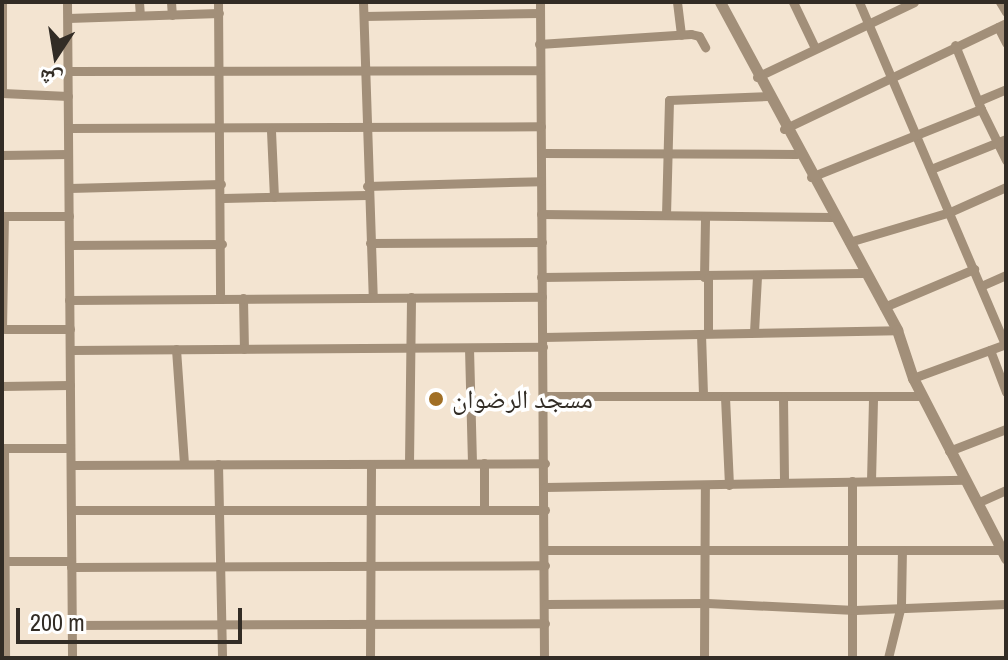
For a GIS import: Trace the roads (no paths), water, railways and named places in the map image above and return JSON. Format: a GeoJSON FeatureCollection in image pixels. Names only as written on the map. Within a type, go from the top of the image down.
{"type":"FeatureCollection","features":[{"type":"Feature","properties":{"kind":"street"},"geometry":{"type":"LineString","coordinates":[[2,2],[2,93],[68,96]]}},
{"type":"Feature","properties":{"kind":"street"},"geometry":{"type":"LineString","coordinates":[[67,2],[72,658]]}},
{"type":"Feature","properties":{"kind":"street"},"geometry":{"type":"LineString","coordinates":[[139,2],[140,15]]}},
{"type":"Feature","properties":{"kind":"street"},"geometry":{"type":"LineString","coordinates":[[171,2],[172,15]]}},
{"type":"Feature","properties":{"kind":"street"},"geometry":{"type":"LineString","coordinates":[[218,2],[223,198],[220,298]]}},
{"type":"Feature","properties":{"kind":"street"},"geometry":{"type":"LineString","coordinates":[[363,2],[369,69],[367,191],[373,297]]}},
{"type":"Feature","properties":{"kind":"street"},"geometry":{"type":"LineString","coordinates":[[677,2],[681,35]]}},
{"type":"Feature","properties":{"kind":"street"},"geometry":{"type":"LineString","coordinates":[[545,550],[851,548],[1003,554],[913,378],[897,330],[797,154],[720,2]]}},
{"type":"Feature","properties":{"kind":"street"},"geometry":{"type":"LineString","coordinates":[[793,2],[815,48]]}},
{"type":"Feature","properties":{"kind":"street"},"geometry":{"type":"LineString","coordinates":[[859,2],[894,76],[1006,344],[913,378]]}},
{"type":"Feature","properties":{"kind":"street"},"geometry":{"type":"LineString","coordinates":[[757,77],[914,2]]}},
{"type":"Feature","properties":{"kind":"street"},"geometry":{"type":"LineString","coordinates":[[1000,2],[1006,12]]}},
{"type":"Feature","properties":{"kind":"street"},"geometry":{"type":"LineString","coordinates":[[364,16],[539,7],[545,463],[544,658]]}},
{"type":"Feature","properties":{"kind":"street"},"geometry":{"type":"LineString","coordinates":[[68,18],[219,13]]}},
{"type":"Feature","properties":{"kind":"street"},"geometry":{"type":"LineString","coordinates":[[784,129],[1002,25],[1006,43]]}},
{"type":"Feature","properties":{"kind":"street"},"geometry":{"type":"LineString","coordinates":[[539,44],[681,35],[699,36],[705,47]]}},
{"type":"Feature","properties":{"kind":"street"},"geometry":{"type":"LineString","coordinates":[[955,45],[980,105],[1002,140],[1006,160]]}},
{"type":"Feature","properties":{"kind":"street"},"geometry":{"type":"LineString","coordinates":[[68,71],[540,70]]}},
{"type":"Feature","properties":{"kind":"street"},"geometry":{"type":"LineString","coordinates":[[810,178],[917,135],[1006,89]]}},
{"type":"Feature","properties":{"kind":"street"},"geometry":{"type":"LineString","coordinates":[[666,215],[668,153],[665,114],[673,98],[767,96]]}},
{"type":"Feature","properties":{"kind":"street"},"geometry":{"type":"LineString","coordinates":[[68,128],[271,131],[541,126]]}},
{"type":"Feature","properties":{"kind":"street"},"geometry":{"type":"LineString","coordinates":[[271,131],[274,197]]}},
{"type":"Feature","properties":{"kind":"street"},"geometry":{"type":"LineString","coordinates":[[931,169],[1002,140]]}},
{"type":"Feature","properties":{"kind":"street"},"geometry":{"type":"LineString","coordinates":[[541,153],[797,154]]}},
{"type":"Feature","properties":{"kind":"street"},"geometry":{"type":"LineString","coordinates":[[2,155],[68,154]]}},
{"type":"Feature","properties":{"kind":"street"},"geometry":{"type":"LineString","coordinates":[[223,198],[541,181]]}},
{"type":"Feature","properties":{"kind":"street"},"geometry":{"type":"LineString","coordinates":[[69,188],[221,184]]}},
{"type":"Feature","properties":{"kind":"street"},"geometry":{"type":"LineString","coordinates":[[849,242],[950,212],[1006,187]]}},
{"type":"Feature","properties":{"kind":"street"},"geometry":{"type":"LineString","coordinates":[[541,214],[832,217]]}},
{"type":"Feature","properties":{"kind":"street"},"geometry":{"type":"LineString","coordinates":[[69,216],[3,216],[3,329],[70,329]]}},
{"type":"Feature","properties":{"kind":"street"},"geometry":{"type":"LineString","coordinates":[[703,395],[705,217]]}},
{"type":"Feature","properties":{"kind":"street"},"geometry":{"type":"LineString","coordinates":[[370,243],[542,242]]}},
{"type":"Feature","properties":{"kind":"street"},"geometry":{"type":"LineString","coordinates":[[69,245],[222,244]]}},
{"type":"Feature","properties":{"kind":"street"},"geometry":{"type":"LineString","coordinates":[[884,307],[974,269]]}},
{"type":"Feature","properties":{"kind":"street"},"geometry":{"type":"LineString","coordinates":[[541,277],[706,278],[863,273]]}},
{"type":"Feature","properties":{"kind":"street"},"geometry":{"type":"LineString","coordinates":[[981,286],[1006,275]]}},
{"type":"Feature","properties":{"kind":"street"},"geometry":{"type":"LineString","coordinates":[[754,332],[757,277]]}},
{"type":"Feature","properties":{"kind":"street"},"geometry":{"type":"LineString","coordinates":[[409,463],[411,297]]}},
{"type":"Feature","properties":{"kind":"street"},"geometry":{"type":"LineString","coordinates":[[69,300],[542,297]]}},
{"type":"Feature","properties":{"kind":"street"},"geometry":{"type":"LineString","coordinates":[[243,298],[244,349]]}},
{"type":"Feature","properties":{"kind":"street"},"geometry":{"type":"LineString","coordinates":[[70,350],[469,348],[705,334],[897,330]]}},
{"type":"Feature","properties":{"kind":"street"},"geometry":{"type":"LineString","coordinates":[[469,348],[472,463]]}},
{"type":"Feature","properties":{"kind":"street"},"geometry":{"type":"LineString","coordinates":[[176,349],[184,464]]}},
{"type":"Feature","properties":{"kind":"street"},"geometry":{"type":"LineString","coordinates":[[990,350],[1006,392]]}},
{"type":"Feature","properties":{"kind":"street"},"geometry":{"type":"LineString","coordinates":[[2,386],[70,385]]}},
{"type":"Feature","properties":{"kind":"street"},"geometry":{"type":"LineString","coordinates":[[544,396],[922,396]]}},
{"type":"Feature","properties":{"kind":"street"},"geometry":{"type":"LineString","coordinates":[[725,397],[729,485]]}},
{"type":"Feature","properties":{"kind":"street"},"geometry":{"type":"LineString","coordinates":[[783,397],[784,482]]}},
{"type":"Feature","properties":{"kind":"street"},"geometry":{"type":"LineString","coordinates":[[871,481],[873,397]]}},
{"type":"Feature","properties":{"kind":"street"},"geometry":{"type":"LineString","coordinates":[[949,451],[1006,429]]}},
{"type":"Feature","properties":{"kind":"street"},"geometry":{"type":"LineString","coordinates":[[5,658],[3,448],[70,448]]}},
{"type":"Feature","properties":{"kind":"street"},"geometry":{"type":"LineString","coordinates":[[484,463],[484,509]]}},
{"type":"Feature","properties":{"kind":"street"},"geometry":{"type":"LineString","coordinates":[[71,465],[545,463]]}},
{"type":"Feature","properties":{"kind":"street"},"geometry":{"type":"LineString","coordinates":[[218,464],[224,566],[222,658]]}},
{"type":"Feature","properties":{"kind":"street"},"geometry":{"type":"LineString","coordinates":[[370,658],[368,563],[371,464]]}},
{"type":"Feature","properties":{"kind":"street"},"geometry":{"type":"LineString","coordinates":[[545,487],[705,487],[784,482],[965,480]]}},
{"type":"Feature","properties":{"kind":"street"},"geometry":{"type":"LineString","coordinates":[[852,481],[851,548],[855,610],[852,658]]}},
{"type":"Feature","properties":{"kind":"street"},"geometry":{"type":"LineString","coordinates":[[704,658],[708,548],[705,487]]}},
{"type":"Feature","properties":{"kind":"street"},"geometry":{"type":"LineString","coordinates":[[977,503],[1006,490]]}},
{"type":"Feature","properties":{"kind":"street"},"geometry":{"type":"LineString","coordinates":[[71,510],[545,510]]}},
{"type":"Feature","properties":{"kind":"street"},"geometry":{"type":"LineString","coordinates":[[888,658],[901,605],[902,550]]}},
{"type":"Feature","properties":{"kind":"street"},"geometry":{"type":"LineString","coordinates":[[3,561],[224,566],[368,563],[545,565]]}},
{"type":"Feature","properties":{"kind":"street"},"geometry":{"type":"LineString","coordinates":[[546,604],[707,603],[855,610],[901,605],[1006,604]]}},
{"type":"Feature","properties":{"kind":"street"},"geometry":{"type":"LineString","coordinates":[[72,625],[369,621],[545,623]]}},
{"type":"Feature","properties":{"kind":"place","name":"مسجد الرضوان"},"geometry":{"type":"Point","coordinates":[436,399]}}]}
